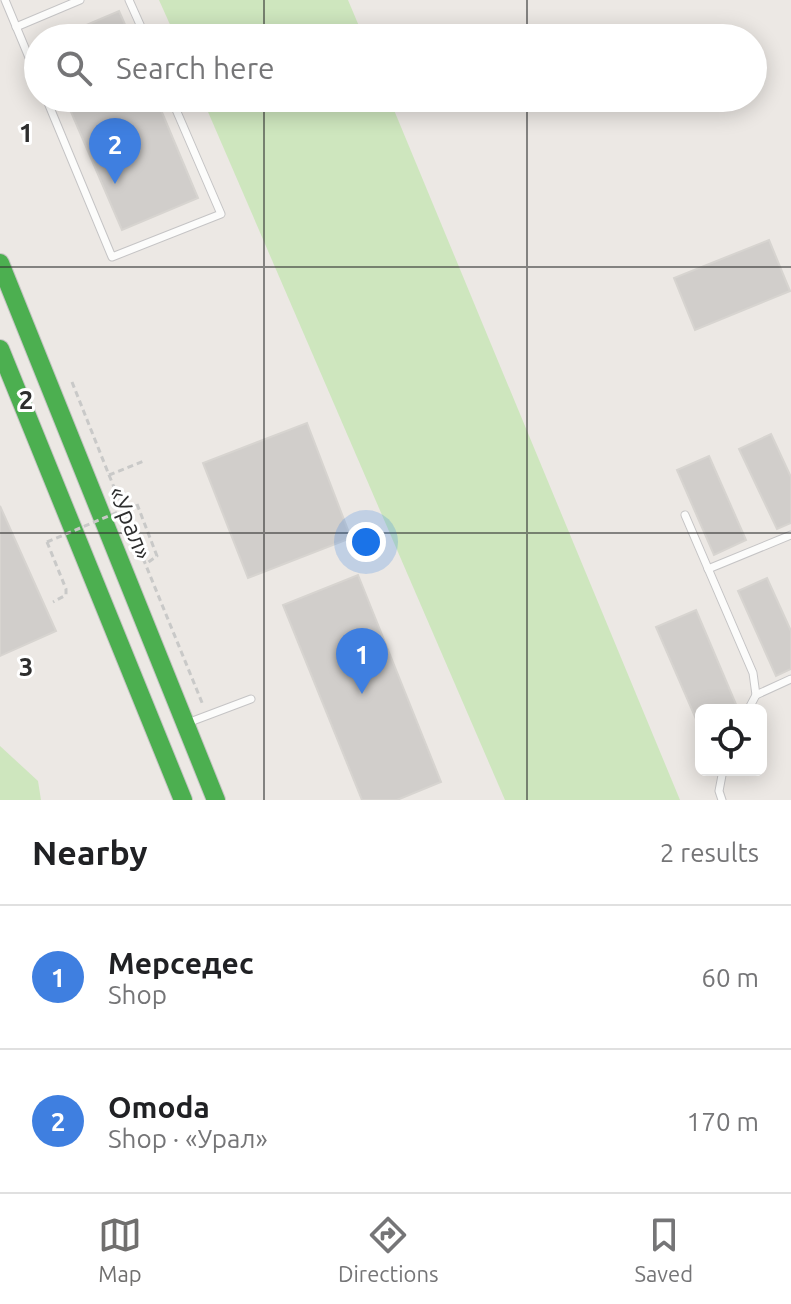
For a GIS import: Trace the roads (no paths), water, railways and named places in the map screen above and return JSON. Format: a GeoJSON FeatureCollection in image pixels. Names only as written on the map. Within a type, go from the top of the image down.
{"type":"FeatureCollection","features":[{"type":"Feature","properties":{"kind":"main road","name":"«Урал»"},"geometry":{"type":"LineString","coordinates":[[0,263],[216,800]]}},
{"type":"Feature","properties":{"kind":"main road"},"geometry":{"type":"LineString","coordinates":[[0,349],[183,800]]}},
{"type":"Feature","properties":{"kind":"lane"},"geometry":{"type":"LineString","coordinates":[[5,0],[24,46]]}},
{"type":"Feature","properties":{"kind":"lane"},"geometry":{"type":"LineString","coordinates":[[16,27],[80,0]]}},
{"type":"Feature","properties":{"kind":"lane"},"geometry":{"type":"LineString","coordinates":[[129,0],[140,24]]}},
{"type":"Feature","properties":{"kind":"lane"},"geometry":{"type":"LineString","coordinates":[[52,112],[112,257],[221,214],[177,112]]}},
{"type":"Feature","properties":{"kind":"lane"},"geometry":{"type":"LineString","coordinates":[[685,515],[753,673],[756,695],[751,704]]}},
{"type":"Feature","properties":{"kind":"lane"},"geometry":{"type":"LineString","coordinates":[[708,569],[791,535]]}},
{"type":"Feature","properties":{"kind":"lane"},"geometry":{"type":"LineString","coordinates":[[756,695],[791,679]]}},
{"type":"Feature","properties":{"kind":"lane"},"geometry":{"type":"LineString","coordinates":[[185,724],[251,699]]}},
{"type":"Feature","properties":{"kind":"lane"},"geometry":{"type":"LineString","coordinates":[[722,776],[719,791],[722,800]]}},
{"type":"Feature","properties":{"kind":"place","name":"Omoda"},"geometry":{"type":"Point","coordinates":[115,184]}},
{"type":"Feature","properties":{"kind":"place","name":"Мерседес"},"geometry":{"type":"Point","coordinates":[362,694]}}]}
